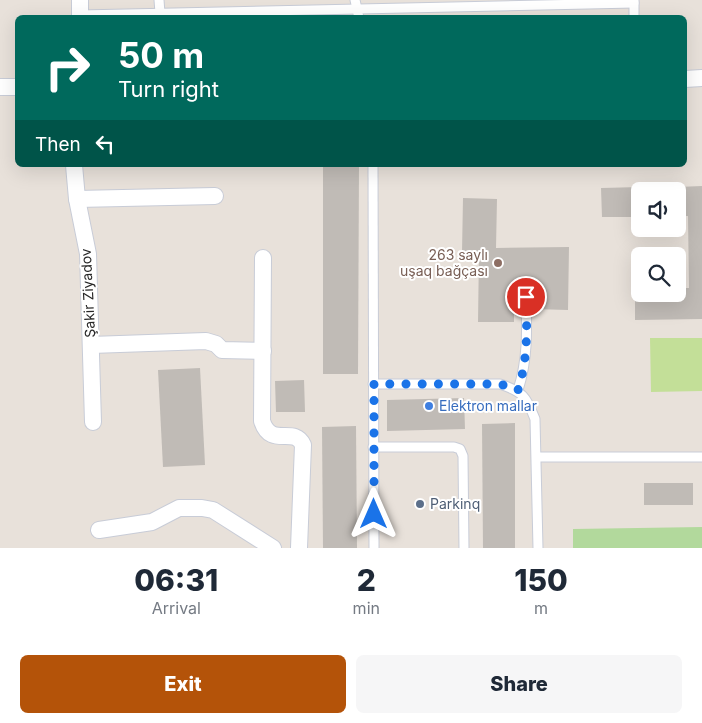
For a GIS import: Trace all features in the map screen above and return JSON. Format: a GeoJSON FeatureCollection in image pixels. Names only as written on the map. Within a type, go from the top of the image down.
{"type":"FeatureCollection","features":[{"type":"Feature","properties":{"kind":"street"},"geometry":{"type":"LineString","coordinates":[[687,79],[702,78]]}},
{"type":"Feature","properties":{"kind":"street"},"geometry":{"type":"LineString","coordinates":[[0,87],[15,87]]}},
{"type":"Feature","properties":{"kind":"street","name":"Şakir Ziyadov"},"geometry":{"type":"LineString","coordinates":[[74,167],[77,199],[88,254],[93,422]]}},
{"type":"Feature","properties":{"kind":"street"},"geometry":{"type":"LineString","coordinates":[[77,199],[216,196]]}},
{"type":"Feature","properties":{"kind":"street"},"geometry":{"type":"LineString","coordinates":[[262,258],[262,420],[265,430],[272,436],[295,437],[301,440],[303,444],[299,548]]}},
{"type":"Feature","properties":{"kind":"street"},"geometry":{"type":"LineString","coordinates":[[91,345],[206,341],[216,344],[222,350],[263,351]]}},
{"type":"Feature","properties":{"kind":"street"},"geometry":{"type":"LineString","coordinates":[[99,530],[152,522],[179,508],[202,508],[213,510],[273,548]]}},
{"type":"Feature","properties":{"kind":"lane"},"geometry":{"type":"LineString","coordinates":[[160,0],[160,13]]}},
{"type":"Feature","properties":{"kind":"lane"},"geometry":{"type":"LineString","coordinates":[[355,0],[359,14]]}},
{"type":"Feature","properties":{"kind":"lane"},"geometry":{"type":"LineString","coordinates":[[80,11],[359,14],[440,4],[634,2],[634,15]]}},
{"type":"Feature","properties":{"kind":"lane"},"geometry":{"type":"LineString","coordinates":[[373,167],[374,548]]}},
{"type":"Feature","properties":{"kind":"lane"},"geometry":{"type":"LineString","coordinates":[[518,390],[525,370],[527,350],[526,297]]}},
{"type":"Feature","properties":{"kind":"lane"},"geometry":{"type":"LineString","coordinates":[[374,384],[500,384],[518,390],[528,401],[535,419],[538,548]]}},
{"type":"Feature","properties":{"kind":"lane"},"geometry":{"type":"LineString","coordinates":[[374,447],[454,447],[460,449],[463,456],[464,548]]}},
{"type":"Feature","properties":{"kind":"lane"},"geometry":{"type":"LineString","coordinates":[[537,457],[702,457]]}},
{"type":"Feature","properties":{"kind":"green space"},"geometry":{"type":"Polygon","coordinates":[[[650,338],[702,338],[702,391],[651,392],[650,338]]]}},
{"type":"Feature","properties":{"kind":"green space"},"geometry":{"type":"Polygon","coordinates":[[[702,527],[702,548],[573,548],[573,529],[702,527]]]}},
{"type":"Feature","properties":{"kind":"building"},"geometry":{"type":"Polygon","coordinates":[[[323,167],[359,167],[358,374],[323,374],[323,167]]]}},
{"type":"Feature","properties":{"kind":"building"},"geometry":{"type":"Polygon","coordinates":[[[702,186],[702,319],[635,320],[635,302],[686,302],[686,288],[689,288],[686,187],[702,186]]]}},
{"type":"Feature","properties":{"kind":"building"},"geometry":{"type":"Polygon","coordinates":[[[631,187],[631,217],[602,217],[601,188],[631,187]]]}},
{"type":"Feature","properties":{"kind":"building"},"geometry":{"type":"Polygon","coordinates":[[[463,198],[497,199],[496,248],[569,247],[568,310],[533,309],[532,294],[525,291],[520,294],[520,309],[514,309],[514,322],[478,322],[479,252],[462,252],[463,198]]]}},
{"type":"Feature","properties":{"kind":"building"},"geometry":{"type":"Polygon","coordinates":[[[200,368],[205,465],[163,467],[158,370],[200,368]]]}},
{"type":"Feature","properties":{"kind":"building"},"geometry":{"type":"Polygon","coordinates":[[[304,380],[305,412],[276,412],[275,381],[304,380]]]}},
{"type":"Feature","properties":{"kind":"building"},"geometry":{"type":"Polygon","coordinates":[[[464,398],[465,429],[387,431],[387,400],[464,398]]]}},
{"type":"Feature","properties":{"kind":"building"},"geometry":{"type":"Polygon","coordinates":[[[515,423],[515,548],[483,548],[482,424],[515,423]]]}},
{"type":"Feature","properties":{"kind":"building"},"geometry":{"type":"Polygon","coordinates":[[[356,426],[357,548],[323,548],[322,427],[356,426]]]}},
{"type":"Feature","properties":{"kind":"building"},"geometry":{"type":"Polygon","coordinates":[[[644,483],[693,483],[693,505],[644,505],[644,483]]]}},
{"type":"Feature","properties":{"kind":"place","name":"263 saylı uşaq bağçası"},"geometry":{"type":"Point","coordinates":[498,263]}},
{"type":"Feature","properties":{"kind":"place","name":"Elektron mallar"},"geometry":{"type":"Point","coordinates":[429,406]}},
{"type":"Feature","properties":{"kind":"place","name":"Parkinq"},"geometry":{"type":"Point","coordinates":[420,504]}},
{"type":"Feature","properties":{"kind":"route"},"geometry":{"type":"LineString","coordinates":[[374,514],[374,384],[500,384],[518,390],[525,370],[527,350],[526,297]]}}]}
